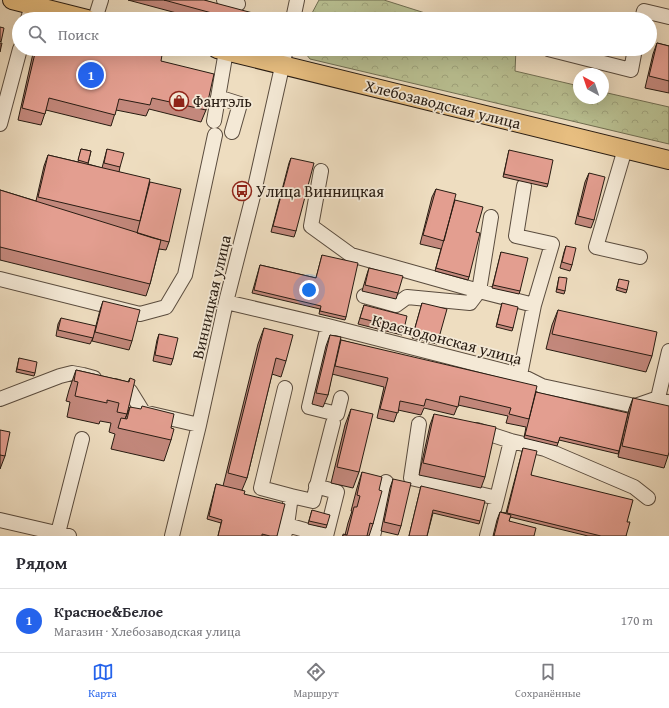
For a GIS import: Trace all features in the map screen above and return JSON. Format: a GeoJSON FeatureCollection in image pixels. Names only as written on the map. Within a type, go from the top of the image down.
{"type":"FeatureCollection","features":[{"type":"Feature","properties":{"kind":"main road"},"geometry":{"type":"LineString","coordinates":[[12,0],[30,12]]}},
{"type":"Feature","properties":{"kind":"main road","name":"Хлебозаводская улица"},"geometry":{"type":"LineString","coordinates":[[284,57],[669,160]]}},
{"type":"Feature","properties":{"kind":"street"},"geometry":{"type":"LineString","coordinates":[[97,12],[100,0]]}},
{"type":"Feature","properties":{"kind":"street"},"geometry":{"type":"LineString","coordinates":[[224,0],[238,4]]}},
{"type":"Feature","properties":{"kind":"street"},"geometry":{"type":"LineString","coordinates":[[294,12],[297,0]]}},
{"type":"Feature","properties":{"kind":"street"},"geometry":{"type":"LineString","coordinates":[[657,15],[669,18]]}},
{"type":"Feature","properties":{"kind":"street"},"geometry":{"type":"LineString","coordinates":[[0,124],[18,56]]}},
{"type":"Feature","properties":{"kind":"street"},"geometry":{"type":"LineString","coordinates":[[0,279],[140,314],[166,307],[185,275],[214,128],[221,56]]}},
{"type":"Feature","properties":{"kind":"street"},"geometry":{"type":"LineString","coordinates":[[576,56],[631,70],[634,56]]}},
{"type":"Feature","properties":{"kind":"street","name":"Винницкая улица"},"geometry":{"type":"LineString","coordinates":[[172,536],[226,302],[253,196],[284,57]]}},
{"type":"Feature","properties":{"kind":"street"},"geometry":{"type":"LineString","coordinates":[[218,97],[240,104],[232,132]]}},
{"type":"Feature","properties":{"kind":"street"},"geometry":{"type":"LineString","coordinates":[[624,149],[596,247],[640,257]]}},
{"type":"Feature","properties":{"kind":"street"},"geometry":{"type":"LineString","coordinates":[[321,171],[311,226],[351,255],[534,305]]}},
{"type":"Feature","properties":{"kind":"street"},"geometry":{"type":"LineString","coordinates":[[520,375],[534,305],[552,244],[516,236],[524,186]]}},
{"type":"Feature","properties":{"kind":"street"},"geometry":{"type":"LineString","coordinates":[[364,296],[396,305],[407,297],[470,303],[479,291],[491,217]]}},
{"type":"Feature","properties":{"kind":"street","name":"Краснодонская улица"},"geometry":{"type":"LineString","coordinates":[[226,302],[328,326],[520,375],[542,386],[635,406],[663,401]]}},
{"type":"Feature","properties":{"kind":"street"},"geometry":{"type":"LineString","coordinates":[[328,326],[308,406],[337,414],[341,398]]}},
{"type":"Feature","properties":{"kind":"street"},"geometry":{"type":"LineString","coordinates":[[663,401],[669,351]]}},
{"type":"Feature","properties":{"kind":"street"},"geometry":{"type":"LineString","coordinates":[[0,399],[60,376],[72,373],[83,375],[130,391],[143,412],[199,424]]}},
{"type":"Feature","properties":{"kind":"street"},"geometry":{"type":"LineString","coordinates":[[285,388],[261,488],[313,501],[333,423]]}},
{"type":"Feature","properties":{"kind":"street"},"geometry":{"type":"LineString","coordinates":[[419,424],[411,478],[497,498]]}},
{"type":"Feature","properties":{"kind":"street"},"geometry":{"type":"LineString","coordinates":[[468,427],[511,441],[545,449],[634,487],[648,498]]}},
{"type":"Feature","properties":{"kind":"street"},"geometry":{"type":"LineString","coordinates":[[2,523],[63,535],[82,439]]}},
{"type":"Feature","properties":{"kind":"street"},"geometry":{"type":"LineString","coordinates":[[487,536],[511,441]]}},
{"type":"Feature","properties":{"kind":"street"},"geometry":{"type":"LineString","coordinates":[[373,536],[386,482]]}},
{"type":"Feature","properties":{"kind":"street"},"geometry":{"type":"LineString","coordinates":[[291,496],[286,531],[326,536],[337,492],[316,486]]}},
{"type":"Feature","properties":{"kind":"green space"},"geometry":{"type":"Polygon","coordinates":[[[319,0],[384,0],[422,12],[313,12],[319,0]]]}},
{"type":"Feature","properties":{"kind":"green space"},"geometry":{"type":"Polygon","coordinates":[[[308,56],[516,56],[515,71],[573,85],[573,104],[609,104],[609,93],[669,107],[669,144],[310,59],[308,56]]]}},
{"type":"Feature","properties":{"kind":"building"},"geometry":{"type":"Polygon","coordinates":[[[164,0],[204,0],[249,12],[208,12],[164,0]]]}},
{"type":"Feature","properties":{"kind":"building"},"geometry":{"type":"Polygon","coordinates":[[[0,27],[4,28],[1,42],[0,41],[0,27]]]}},
{"type":"Feature","properties":{"kind":"building"},"geometry":{"type":"Polygon","coordinates":[[[657,43],[669,46],[669,81],[649,76],[654,56],[657,56],[657,43]]]}},
{"type":"Feature","properties":{"kind":"building"},"geometry":{"type":"Polygon","coordinates":[[[34,56],[162,56],[161,61],[214,74],[206,110],[152,98],[150,105],[119,99],[115,115],[49,98],[45,114],[22,108],[34,56]]]}},
{"type":"Feature","properties":{"kind":"building"},"geometry":{"type":"Polygon","coordinates":[[[81,149],[91,151],[88,163],[78,160],[81,149]]]}},
{"type":"Feature","properties":{"kind":"building"},"geometry":{"type":"Polygon","coordinates":[[[107,149],[124,153],[120,167],[104,163],[107,149]]]}},
{"type":"Feature","properties":{"kind":"building"},"geometry":{"type":"Polygon","coordinates":[[[509,150],[553,160],[548,184],[504,174],[509,150]]]}},
{"type":"Feature","properties":{"kind":"building"},"geometry":{"type":"Polygon","coordinates":[[[48,155],[150,179],[140,221],[38,197],[48,155]]]}},
{"type":"Feature","properties":{"kind":"building"},"geometry":{"type":"Polygon","coordinates":[[[291,158],[314,163],[296,231],[273,226],[291,158]]]}},
{"type":"Feature","properties":{"kind":"building"},"geometry":{"type":"Polygon","coordinates":[[[589,173],[605,177],[594,220],[578,216],[589,173]]]}},
{"type":"Feature","properties":{"kind":"building"},"geometry":{"type":"Polygon","coordinates":[[[150,182],[181,189],[169,242],[137,233],[150,182]]]}},
{"type":"Feature","properties":{"kind":"building"},"geometry":{"type":"Polygon","coordinates":[[[436,189],[456,194],[444,241],[423,235],[436,189]]]}},
{"type":"Feature","properties":{"kind":"building"},"geometry":{"type":"Polygon","coordinates":[[[0,190],[161,240],[150,284],[0,247],[0,190]]]}},
{"type":"Feature","properties":{"kind":"building"},"geometry":{"type":"Polygon","coordinates":[[[455,200],[483,207],[476,232],[480,233],[469,277],[436,268],[455,200]]]}},
{"type":"Feature","properties":{"kind":"building"},"geometry":{"type":"Polygon","coordinates":[[[566,246],[576,248],[572,265],[562,262],[566,246]]]}},
{"type":"Feature","properties":{"kind":"building"},"geometry":{"type":"Polygon","coordinates":[[[501,252],[528,258],[520,291],[493,285],[501,252]]]}},
{"type":"Feature","properties":{"kind":"building"},"geometry":{"type":"Polygon","coordinates":[[[322,255],[358,263],[346,317],[320,311],[321,306],[254,290],[260,265],[316,278],[322,255]]]}},
{"type":"Feature","properties":{"kind":"building"},"geometry":{"type":"Polygon","coordinates":[[[369,268],[403,276],[398,293],[365,285],[369,268]]]}},
{"type":"Feature","properties":{"kind":"building"},"geometry":{"type":"Polygon","coordinates":[[[559,277],[567,278],[565,291],[557,289],[559,277]]]}},
{"type":"Feature","properties":{"kind":"building"},"geometry":{"type":"Polygon","coordinates":[[[619,279],[629,281],[627,290],[617,287],[619,279]]]}},
{"type":"Feature","properties":{"kind":"building"},"geometry":{"type":"Polygon","coordinates":[[[103,301],[140,310],[132,341],[95,332],[103,301]]]}},
{"type":"Feature","properties":{"kind":"building"},"geometry":{"type":"Polygon","coordinates":[[[422,303],[447,309],[438,341],[413,335],[422,303]]]}},
{"type":"Feature","properties":{"kind":"building"},"geometry":{"type":"Polygon","coordinates":[[[502,303],[518,307],[513,328],[497,324],[502,303]]]}},
{"type":"Feature","properties":{"kind":"building"},"geometry":{"type":"Polygon","coordinates":[[[364,305],[407,316],[404,329],[360,318],[364,305]]]}},
{"type":"Feature","properties":{"kind":"building"},"geometry":{"type":"Polygon","coordinates":[[[558,310],[657,332],[652,356],[552,334],[558,310]]]}},
{"type":"Feature","properties":{"kind":"building"},"geometry":{"type":"Polygon","coordinates":[[[61,318],[96,326],[93,338],[58,330],[61,318]]]}},
{"type":"Feature","properties":{"kind":"building"},"geometry":{"type":"Polygon","coordinates":[[[264,328],[293,335],[286,361],[276,358],[247,478],[228,473],[264,328]]]}},
{"type":"Feature","properties":{"kind":"building"},"geometry":{"type":"Polygon","coordinates":[[[159,334],[178,338],[173,359],[155,355],[159,334]]]}},
{"type":"Feature","properties":{"kind":"building"},"geometry":{"type":"Polygon","coordinates":[[[330,335],[341,337],[328,395],[316,393],[330,335]]]}},
{"type":"Feature","properties":{"kind":"building"},"geometry":{"type":"Polygon","coordinates":[[[341,340],[537,386],[529,419],[509,414],[511,408],[460,396],[458,407],[426,399],[424,406],[400,401],[398,413],[380,409],[388,378],[335,366],[341,340]]]}},
{"type":"Feature","properties":{"kind":"building"},"geometry":{"type":"Polygon","coordinates":[[[19,358],[37,362],[35,373],[17,369],[19,358]]]}},
{"type":"Feature","properties":{"kind":"building"},"geometry":{"type":"Polygon","coordinates":[[[76,370],[129,382],[130,378],[135,380],[127,414],[117,412],[119,403],[107,400],[107,403],[75,396],[78,382],[74,381],[76,370]]]}},
{"type":"Feature","properties":{"kind":"building"},"geometry":{"type":"Polygon","coordinates":[[[536,392],[628,413],[619,451],[560,437],[558,443],[525,435],[536,392]]]}},
{"type":"Feature","properties":{"kind":"building"},"geometry":{"type":"Polygon","coordinates":[[[633,398],[669,406],[668,456],[622,446],[633,398]]]}},
{"type":"Feature","properties":{"kind":"building"},"geometry":{"type":"Polygon","coordinates":[[[142,406],[174,414],[171,428],[174,429],[171,440],[118,428],[121,418],[127,419],[130,407],[141,409],[142,406]]]}},
{"type":"Feature","properties":{"kind":"building"},"geometry":{"type":"Polygon","coordinates":[[[351,409],[373,414],[359,472],[337,467],[351,409]]]}},
{"type":"Feature","properties":{"kind":"building"},"geometry":{"type":"Polygon","coordinates":[[[434,414],[496,427],[485,477],[423,463],[434,414]]]}},
{"type":"Feature","properties":{"kind":"building"},"geometry":{"type":"Polygon","coordinates":[[[0,430],[10,432],[5,456],[0,455],[0,430]]]}},
{"type":"Feature","properties":{"kind":"building"},"geometry":{"type":"Polygon","coordinates":[[[523,448],[537,451],[531,475],[633,500],[627,522],[630,522],[626,536],[601,536],[507,513],[523,448]]]}},
{"type":"Feature","properties":{"kind":"building"},"geometry":{"type":"Polygon","coordinates":[[[362,472],[382,477],[379,490],[382,491],[373,524],[370,523],[367,536],[343,536],[343,534],[347,535],[354,507],[357,507],[360,496],[357,495],[362,472]]]}},
{"type":"Feature","properties":{"kind":"building"},"geometry":{"type":"Polygon","coordinates":[[[393,479],[411,483],[401,526],[384,522],[393,479]]]}},
{"type":"Feature","properties":{"kind":"building"},"geometry":{"type":"Polygon","coordinates":[[[216,484],[245,491],[244,494],[285,504],[277,536],[262,534],[262,536],[218,536],[222,520],[209,516],[216,484]]]}},
{"type":"Feature","properties":{"kind":"building"},"geometry":{"type":"Polygon","coordinates":[[[421,486],[485,501],[480,521],[433,510],[427,536],[409,536],[421,486]]]}},
{"type":"Feature","properties":{"kind":"building"},"geometry":{"type":"Polygon","coordinates":[[[312,510],[330,515],[327,525],[309,521],[312,510]]]}},
{"type":"Feature","properties":{"kind":"building"},"geometry":{"type":"Polygon","coordinates":[[[500,512],[511,515],[509,521],[536,528],[534,536],[494,536],[500,512]]]}},
{"type":"Feature","properties":{"kind":"place","name":"Красное&Белое"},"geometry":{"type":"Point","coordinates":[91,75]}},
{"type":"Feature","properties":{"kind":"place","name":"Фантэль"},"geometry":{"type":"Point","coordinates":[179,101]}},
{"type":"Feature","properties":{"kind":"place","name":"Улица Винницкая"},"geometry":{"type":"Point","coordinates":[242,191]}}]}
